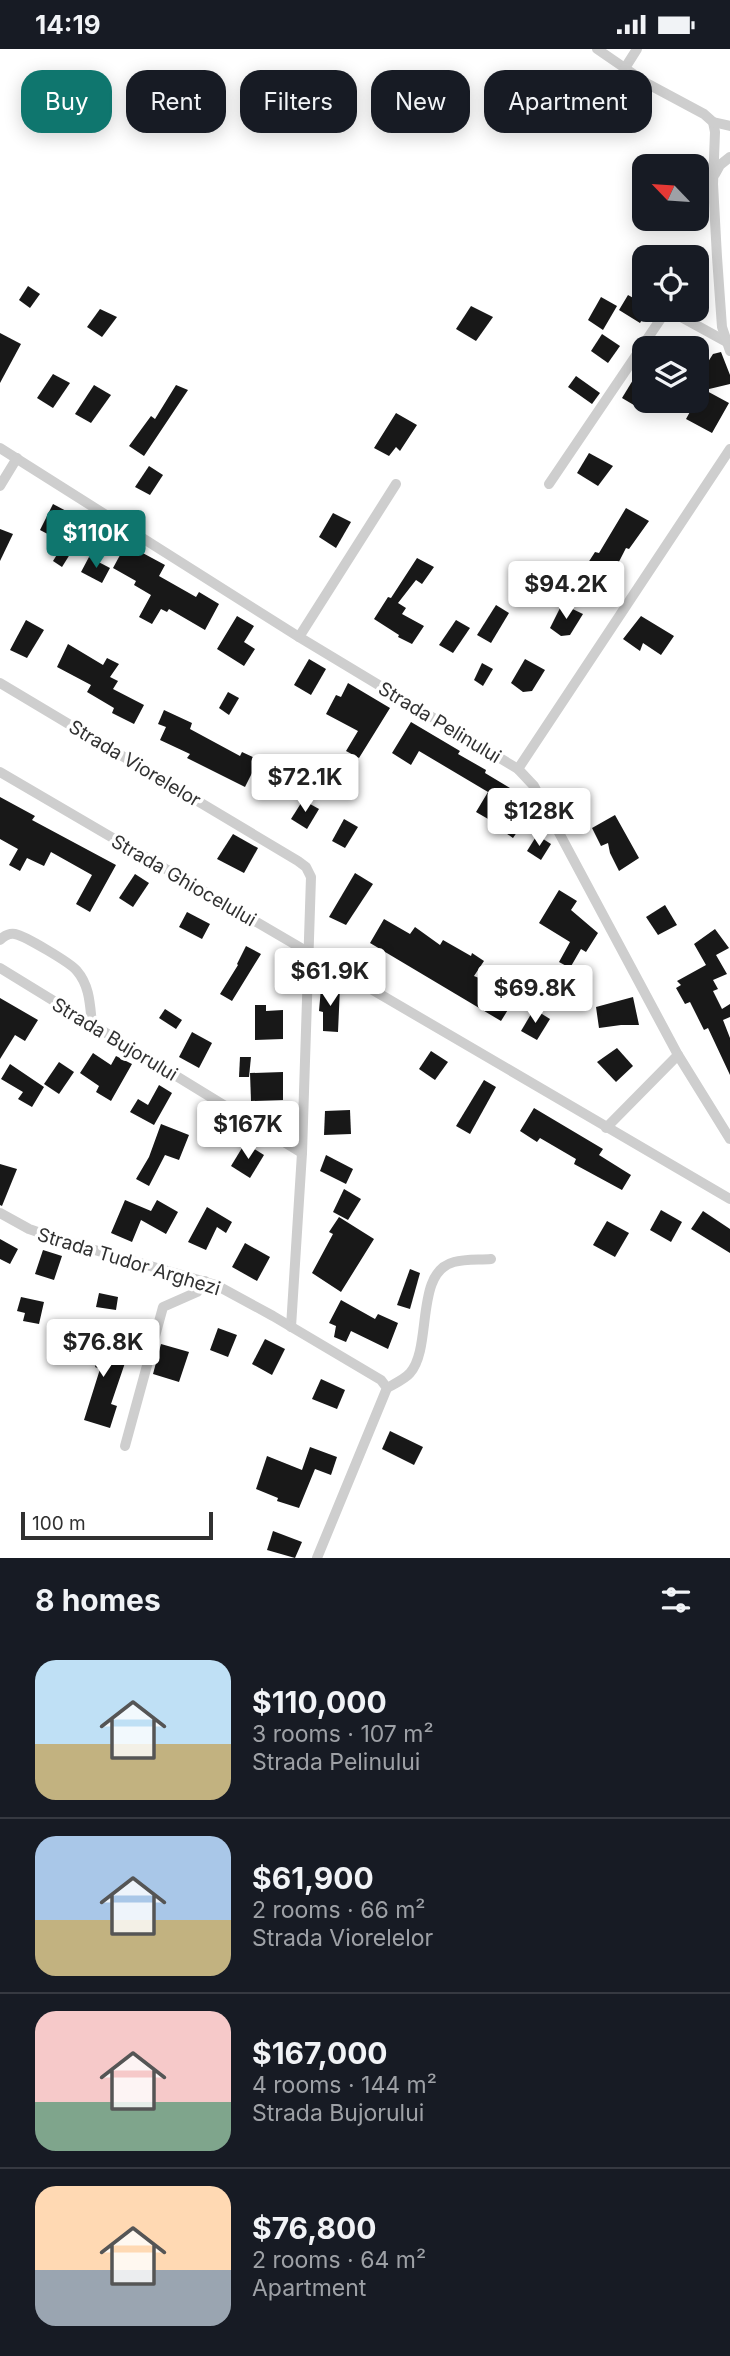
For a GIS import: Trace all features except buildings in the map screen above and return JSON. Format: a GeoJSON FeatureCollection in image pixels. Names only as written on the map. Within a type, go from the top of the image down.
{"type":"FeatureCollection","features":[{"type":"Feature","properties":{"kind":"street"},"geometry":{"type":"LineString","coordinates":[[597,49],[648,84],[704,114],[713,122],[730,126]]}},
{"type":"Feature","properties":{"kind":"street"},"geometry":{"type":"LineString","coordinates":[[625,68],[638,49]]}},
{"type":"Feature","properties":{"kind":"street"},"geometry":{"type":"LineString","coordinates":[[713,122],[717,257],[722,327],[727,346]]}},
{"type":"Feature","properties":{"kind":"street"},"geometry":{"type":"LineString","coordinates":[[713,176],[720,165],[730,157]]}},
{"type":"Feature","properties":{"kind":"street"},"geometry":{"type":"LineString","coordinates":[[549,484],[664,314],[674,313],[727,346]]}},
{"type":"Feature","properties":{"kind":"street","name":"Strada Pelinului"},"geometry":{"type":"LineString","coordinates":[[0,448],[299,636],[518,769],[534,786],[678,1055],[730,1139]]}},
{"type":"Feature","properties":{"kind":"street"},"geometry":{"type":"LineString","coordinates":[[518,769],[730,449]]}},
{"type":"Feature","properties":{"kind":"street"},"geometry":{"type":"LineString","coordinates":[[0,486],[17,458]]}},
{"type":"Feature","properties":{"kind":"street"},"geometry":{"type":"LineString","coordinates":[[299,636],[396,484]]}},
{"type":"Feature","properties":{"kind":"street","name":"Strada Viorelelor"},"geometry":{"type":"LineString","coordinates":[[0,683],[306,867],[311,877],[302,1153],[290,1327]]}},
{"type":"Feature","properties":{"kind":"street","name":"Strada Ghiocelului"},"geometry":{"type":"LineString","coordinates":[[0,772],[730,1199]]}},
{"type":"Feature","properties":{"kind":"street"},"geometry":{"type":"LineString","coordinates":[[0,940],[4,936],[15,934],[46,949],[77,970],[88,989],[92,1024]]}},
{"type":"Feature","properties":{"kind":"street","name":"Strada Bujorului"},"geometry":{"type":"LineString","coordinates":[[0,968],[302,1153]]}},
{"type":"Feature","properties":{"kind":"street"},"geometry":{"type":"LineString","coordinates":[[606,1128],[678,1055]]}},
{"type":"Feature","properties":{"kind":"street","name":"Strada Tudor Arghezi"},"geometry":{"type":"LineString","coordinates":[[0,1213],[29,1230],[205,1281],[382,1380],[387,1388]]}},
{"type":"Feature","properties":{"kind":"street"},"geometry":{"type":"LineString","coordinates":[[317,1558],[387,1388],[410,1373],[415,1362],[421,1346],[430,1288],[435,1277],[442,1268],[452,1262],[492,1259]]}},
{"type":"Feature","properties":{"kind":"street"},"geometry":{"type":"LineString","coordinates":[[125,1446],[163,1307],[197,1293],[205,1281]]}}]}
